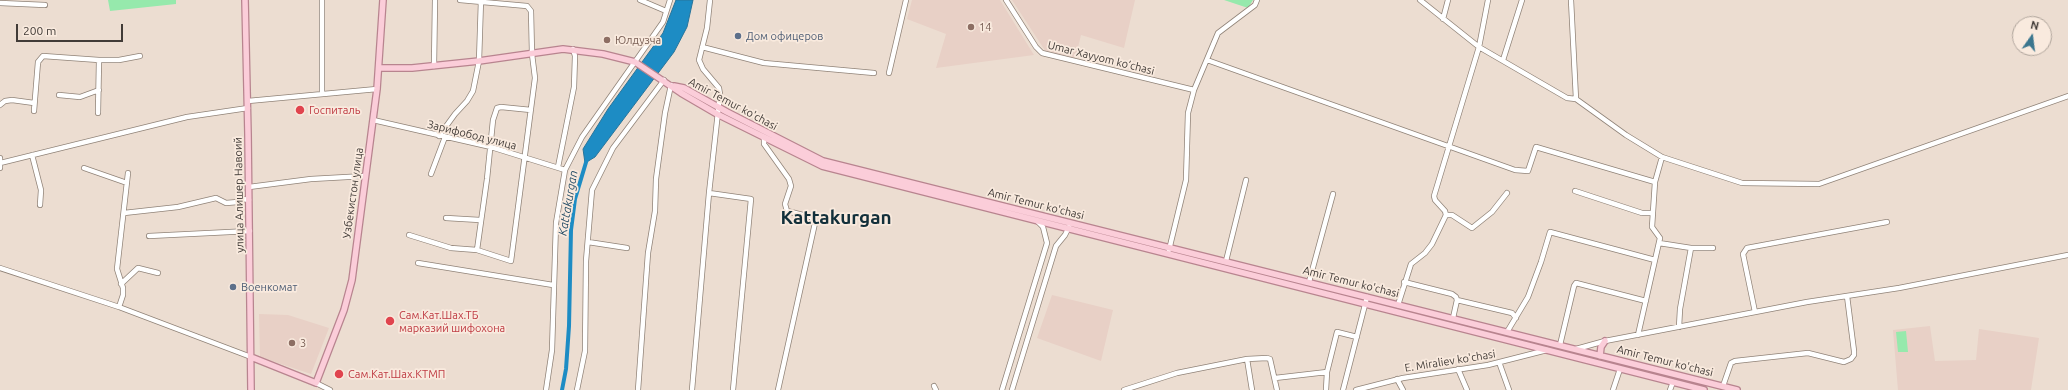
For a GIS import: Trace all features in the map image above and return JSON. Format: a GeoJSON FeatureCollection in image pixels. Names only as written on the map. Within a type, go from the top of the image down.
{"type":"FeatureCollection","features":[{"type":"Feature","properties":{"kind":"main road","name":"улица Алишер Навоий"},"geometry":{"type":"LineString","coordinates":[[245,0],[248,101],[251,390]]}},
{"type":"Feature","properties":{"kind":"main road","name":"Узбекистон улица"},"geometry":{"type":"LineString","coordinates":[[316,383],[344,310],[352,280],[377,89],[383,0]]}},
{"type":"Feature","properties":{"kind":"main road"},"geometry":{"type":"LineString","coordinates":[[379,68],[434,66],[563,49],[573,49],[637,63],[671,85]]}},
{"type":"Feature","properties":{"kind":"main road","name":"Amir Temur ko'chasi"},"geometry":{"type":"LineString","coordinates":[[671,85],[684,88],[719,108],[823,161],[1037,221],[1704,390]]}},
{"type":"Feature","properties":{"kind":"main road","name":"Amir Temur ko'chasi"},"geometry":{"type":"LineString","coordinates":[[671,85],[681,93],[717,114],[822,166],[882,178],[1070,222],[1737,390]]}},
{"type":"Feature","properties":{"kind":"main road"},"geometry":{"type":"LineString","coordinates":[[1600,356],[1601,347],[1605,341]]}},
{"type":"Feature","properties":{"kind":"main road"},"geometry":{"type":"LineString","coordinates":[[251,357],[316,383]]}},
{"type":"Feature","properties":{"kind":"main road"},"geometry":{"type":"LineString","coordinates":[[1622,369],[1626,362]]}},
{"type":"Feature","properties":{"kind":"street"},"geometry":{"type":"LineString","coordinates":[[322,0],[322,94]]}},
{"type":"Feature","properties":{"kind":"street"},"geometry":{"type":"LineString","coordinates":[[434,66],[435,0]]}},
{"type":"Feature","properties":{"kind":"street"},"geometry":{"type":"LineString","coordinates":[[409,235],[451,248],[477,250],[511,261],[535,78],[532,54],[530,8],[481,1],[460,0]]}},
{"type":"Feature","properties":{"kind":"street"},"geometry":{"type":"LineString","coordinates":[[640,0],[666,11]]}},
{"type":"Feature","properties":{"kind":"street"},"geometry":{"type":"LineString","coordinates":[[546,390],[552,350],[556,223],[565,170],[582,137],[637,63],[663,22],[670,0]]}},
{"type":"Feature","properties":{"kind":"street"},"geometry":{"type":"LineString","coordinates":[[692,390],[709,193],[720,88],[703,69],[699,60],[707,28],[710,0]]}},
{"type":"Feature","properties":{"kind":"street"},"geometry":{"type":"LineString","coordinates":[[889,73],[906,0]]}},
{"type":"Feature","properties":{"kind":"street","name":"Umar Xayyom ko‘chasi"},"geometry":{"type":"LineString","coordinates":[[1006,0],[1036,47],[1042,53],[1194,90]]}},
{"type":"Feature","properties":{"kind":"street"},"geometry":{"type":"LineString","coordinates":[[1168,254],[1186,180],[1188,113],[1194,90],[1218,33],[1255,5],[1257,0]]}},
{"type":"Feature","properties":{"kind":"street"},"geometry":{"type":"LineString","coordinates":[[1420,0],[1479,47],[1567,98],[1576,99],[1626,135],[1662,157],[1742,183],[1819,184],[2068,96]]}},
{"type":"Feature","properties":{"kind":"street"},"geometry":{"type":"LineString","coordinates":[[1443,19],[1448,0]]}},
{"type":"Feature","properties":{"kind":"street"},"geometry":{"type":"LineString","coordinates":[[1398,304],[1411,264],[1425,253],[1432,244],[1446,215],[1445,211],[1435,200],[1434,196],[1479,47],[1488,0]]}},
{"type":"Feature","properties":{"kind":"street"},"geometry":{"type":"LineString","coordinates":[[1503,60],[1522,0]]}},
{"type":"Feature","properties":{"kind":"street"},"geometry":{"type":"LineString","coordinates":[[1571,0],[1576,99]]}},
{"type":"Feature","properties":{"kind":"street"},"geometry":{"type":"LineString","coordinates":[[439,136],[473,91],[479,61],[481,1]]}},
{"type":"Feature","properties":{"kind":"street"},"geometry":{"type":"LineString","coordinates":[[0,2],[45,5]]}},
{"type":"Feature","properties":{"kind":"street"},"geometry":{"type":"LineString","coordinates":[[702,47],[764,63],[874,72]]}},
{"type":"Feature","properties":{"kind":"street"},"geometry":{"type":"LineString","coordinates":[[558,168],[574,87],[575,56],[573,49]]}},
{"type":"Feature","properties":{"kind":"street"},"geometry":{"type":"LineString","coordinates":[[34,111],[38,62],[43,56],[119,60],[140,56]]}},
{"type":"Feature","properties":{"kind":"street"},"geometry":{"type":"LineString","coordinates":[[98,113],[99,60]]}},
{"type":"Feature","properties":{"kind":"street"},"geometry":{"type":"LineString","coordinates":[[1207,60],[1515,170],[1528,171],[1536,147],[1655,182]]}},
{"type":"Feature","properties":{"kind":"street"},"geometry":{"type":"LineString","coordinates":[[577,390],[585,351],[588,242],[592,190],[613,148],[662,79]]}},
{"type":"Feature","properties":{"kind":"street"},"geometry":{"type":"LineString","coordinates":[[638,390],[648,253],[655,211],[656,179],[665,113],[671,85]]}},
{"type":"Feature","properties":{"kind":"street"},"geometry":{"type":"LineString","coordinates":[[248,101],[377,89]]}},
{"type":"Feature","properties":{"kind":"street"},"geometry":{"type":"LineString","coordinates":[[59,95],[80,97],[98,90]]}},
{"type":"Feature","properties":{"kind":"street"},"geometry":{"type":"LineString","coordinates":[[0,105],[5,101],[12,100],[34,103]]}},
{"type":"Feature","properties":{"kind":"street"},"geometry":{"type":"LineString","coordinates":[[477,250],[491,147],[493,120],[497,108],[501,107],[531,110]]}},
{"type":"Feature","properties":{"kind":"street"},"geometry":{"type":"LineString","coordinates":[[0,163],[193,116],[248,108]]}},
{"type":"Feature","properties":{"kind":"street","name":"Зарифобод улица"},"geometry":{"type":"LineString","coordinates":[[373,120],[491,147],[565,170]]}},
{"type":"Feature","properties":{"kind":"street"},"geometry":{"type":"LineString","coordinates":[[431,174],[445,137]]}},
{"type":"Feature","properties":{"kind":"street"},"geometry":{"type":"LineString","coordinates":[[764,138],[764,144],[789,179],[791,186],[785,204],[787,211],[811,217],[815,222],[778,390]]}},
{"type":"Feature","properties":{"kind":"street"},"geometry":{"type":"LineString","coordinates":[[32,155],[41,190],[40,205]]}},
{"type":"Feature","properties":{"kind":"street"},"geometry":{"type":"LineString","coordinates":[[1638,335],[1660,238],[1652,227],[1655,182],[1662,157]]}},
{"type":"Feature","properties":{"kind":"street"},"geometry":{"type":"LineString","coordinates":[[84,168],[127,183]]}},
{"type":"Feature","properties":{"kind":"street"},"geometry":{"type":"LineString","coordinates":[[119,307],[123,295],[117,269],[128,173]]}},
{"type":"Feature","properties":{"kind":"street"},"geometry":{"type":"LineString","coordinates":[[249,187],[292,181],[365,176]]}},
{"type":"Feature","properties":{"kind":"street"},"geometry":{"type":"LineString","coordinates":[[1226,261],[1246,180]]}},
{"type":"Feature","properties":{"kind":"street"},"geometry":{"type":"LineString","coordinates":[[1575,191],[1642,213],[1653,213]]}},
{"type":"Feature","properties":{"kind":"street"},"geometry":{"type":"LineString","coordinates":[[709,193],[751,199],[733,390]]}},
{"type":"Feature","properties":{"kind":"street"},"geometry":{"type":"LineString","coordinates":[[1446,215],[1452,215],[1468,227],[1472,228],[1492,212],[1507,193]]}},
{"type":"Feature","properties":{"kind":"street"},"geometry":{"type":"LineString","coordinates":[[1309,282],[1333,194]]}},
{"type":"Feature","properties":{"kind":"street"},"geometry":{"type":"LineString","coordinates":[[124,213],[178,207],[216,198],[226,203],[238,202],[243,199],[249,200]]}},
{"type":"Feature","properties":{"kind":"street"},"geometry":{"type":"LineString","coordinates":[[446,218],[480,220]]}},
{"type":"Feature","properties":{"kind":"street"},"geometry":{"type":"LineString","coordinates":[[1002,390],[1047,243],[1043,227],[1037,221]]}},
{"type":"Feature","properties":{"kind":"street"},"geometry":{"type":"LineString","coordinates":[[1012,390],[1056,246],[1068,229],[1070,222]]}},
{"type":"Feature","properties":{"kind":"street"},"geometry":{"type":"LineString","coordinates":[[1755,312],[1743,254],[1747,248],[1887,222]]}},
{"type":"Feature","properties":{"kind":"street"},"geometry":{"type":"LineString","coordinates":[[149,236],[250,231]]}},
{"type":"Feature","properties":{"kind":"street"},"geometry":{"type":"LineString","coordinates":[[1507,332],[1535,281],[1548,235],[1552,231],[1655,260]]}},
{"type":"Feature","properties":{"kind":"street"},"geometry":{"type":"LineString","coordinates":[[588,242],[626,248]]}},
{"type":"Feature","properties":{"kind":"street"},"geometry":{"type":"LineString","coordinates":[[1659,243],[1691,248],[1713,248]]}},
{"type":"Feature","properties":{"kind":"street"},"geometry":{"type":"LineString","coordinates":[[1679,327],[1680,309],[1691,248]]}},
{"type":"Feature","properties":{"kind":"street"},"geometry":{"type":"LineString","coordinates":[[1576,349],[1605,341],[1755,312],[2068,255]]}},
{"type":"Feature","properties":{"kind":"street"},"geometry":{"type":"LineString","coordinates":[[418,263],[553,285]]}},
{"type":"Feature","properties":{"kind":"street"},"geometry":{"type":"LineString","coordinates":[[0,268],[119,307],[251,357]]}},
{"type":"Feature","properties":{"kind":"street"},"geometry":{"type":"LineString","coordinates":[[121,284],[138,268],[158,273]]}},
{"type":"Feature","properties":{"kind":"street"},"geometry":{"type":"LineString","coordinates":[[1404,282],[1452,294],[1457,300],[1512,313],[1516,318]]}},
{"type":"Feature","properties":{"kind":"street"},"geometry":{"type":"LineString","coordinates":[[1560,345],[1574,286],[1576,284],[1646,301]]}},
{"type":"Feature","properties":{"kind":"street"},"geometry":{"type":"LineString","coordinates":[[1723,386],[1731,363],[1734,361],[1808,353],[1844,362],[1851,359],[1854,355],[1854,351],[1847,296]]}},
{"type":"Feature","properties":{"kind":"street"},"geometry":{"type":"LineString","coordinates":[[1343,390],[1367,297]]}},
{"type":"Feature","properties":{"kind":"street"},"geometry":{"type":"LineString","coordinates":[[1453,318],[1457,300]]}},
{"type":"Feature","properties":{"kind":"street"},"geometry":{"type":"LineString","coordinates":[[1326,390],[1327,372],[1337,332],[1357,337]]}},
{"type":"Feature","properties":{"kind":"street","name":"E. Miraliev ko'chasi"},"geometry":{"type":"LineString","coordinates":[[1356,390],[1377,388],[1398,379],[1499,362],[1547,350]]}},
{"type":"Feature","properties":{"kind":"street"},"geometry":{"type":"LineString","coordinates":[[1247,359],[1252,390]]}},
{"type":"Feature","properties":{"kind":"street"},"geometry":{"type":"LineString","coordinates":[[1124,390],[1177,374],[1247,359],[1270,359],[1277,390]]}},
{"type":"Feature","properties":{"kind":"street"},"geometry":{"type":"LineString","coordinates":[[1499,362],[1509,390]]}},
{"type":"Feature","properties":{"kind":"street"},"geometry":{"type":"LineString","coordinates":[[1458,369],[1468,390]]}},
{"type":"Feature","properties":{"kind":"street"},"geometry":{"type":"LineString","coordinates":[[1613,390],[1622,369]]}},
{"type":"Feature","properties":{"kind":"street"},"geometry":{"type":"LineString","coordinates":[[1275,378],[1327,372]]}},
{"type":"Feature","properties":{"kind":"street"},"geometry":{"type":"LineString","coordinates":[[1398,379],[1403,390]]}},
{"type":"Feature","properties":{"kind":"street"},"geometry":{"type":"LineString","coordinates":[[1670,390],[1673,382]]}},
{"type":"Feature","properties":{"kind":"street"},"geometry":{"type":"LineString","coordinates":[[316,383],[330,390]]}},
{"type":"Feature","properties":{"kind":"shaded area","name":"14"},"geometry":{"type":"Polygon","coordinates":[[[912,0],[1000,0],[1034,55],[936,68],[946,34],[907,19],[912,0]]]}},
{"type":"Feature","properties":{"kind":"shaded area"},"geometry":{"type":"Polygon","coordinates":[[[1012,0],[1135,0],[1124,48],[1081,35],[1075,60],[1046,52],[1012,0]]]}},
{"type":"Feature","properties":{"kind":"shaded area"},"geometry":{"type":"Polygon","coordinates":[[[1052,295],[1113,310],[1101,361],[1037,338],[1052,295]]]}},
{"type":"Feature","properties":{"kind":"shaded area","name":"3"},"geometry":{"type":"Polygon","coordinates":[[[259,314],[288,315],[329,328],[311,374],[260,357],[259,314]]]}},
{"type":"Feature","properties":{"kind":"shaded area"},"geometry":{"type":"Polygon","coordinates":[[[1930,326],[1935,361],[1976,360],[1979,329],[2039,338],[2031,390],[1898,390],[1893,330],[1930,326]]]}},
{"type":"Feature","properties":{"kind":"green space"},"geometry":{"type":"Polygon","coordinates":[[[108,0],[176,0],[176,4],[110,11],[108,0]]]}},
{"type":"Feature","properties":{"kind":"green space"},"geometry":{"type":"Polygon","coordinates":[[[1224,0],[1253,0],[1248,8],[1224,0]]]}},
{"type":"Feature","properties":{"kind":"green space"},"geometry":{"type":"Polygon","coordinates":[[[1906,331],[1908,352],[1898,352],[1896,332],[1906,331]]]}},
{"type":"Feature","properties":{"kind":"water"},"geometry":{"type":"Polygon","coordinates":[[[676,0],[693,0],[687,27],[674,52],[595,157],[585,163],[583,149],[608,109],[663,33],[676,0]]]}},
{"type":"Feature","properties":{"kind":"waterway","name":"Kattakurgan"},"geometry":{"type":"LineString","coordinates":[[562,390],[566,369],[569,326],[571,230],[575,199],[587,159]]}},
{"type":"Feature","properties":{"kind":"place","name":"14"},"geometry":{"type":"Point","coordinates":[971,27]}},
{"type":"Feature","properties":{"kind":"place","name":"Дом офицеров"},"geometry":{"type":"Point","coordinates":[738,36]}},
{"type":"Feature","properties":{"kind":"place","name":"Юлдузча"},"geometry":{"type":"Point","coordinates":[607,40]}},
{"type":"Feature","properties":{"kind":"place","name":"Госпиталь"},"geometry":{"type":"Point","coordinates":[300,110]}},
{"type":"Feature","properties":{"kind":"place","name":"Военкомат"},"geometry":{"type":"Point","coordinates":[233,287]}},
{"type":"Feature","properties":{"kind":"place","name":"Сам.Кат.Шах.ТБ марказий шифохона"},"geometry":{"type":"Point","coordinates":[390,321]}},
{"type":"Feature","properties":{"kind":"place","name":"3"},"geometry":{"type":"Point","coordinates":[292,343]}},
{"type":"Feature","properties":{"kind":"place","name":"Сам.Кат.Шах.КТМП"},"geometry":{"type":"Point","coordinates":[339,374]}},
{"type":"Feature","properties":{"kind":"district","name":"Kattakurgan"},"geometry":{"type":"Point","coordinates":[836,218]}}]}
